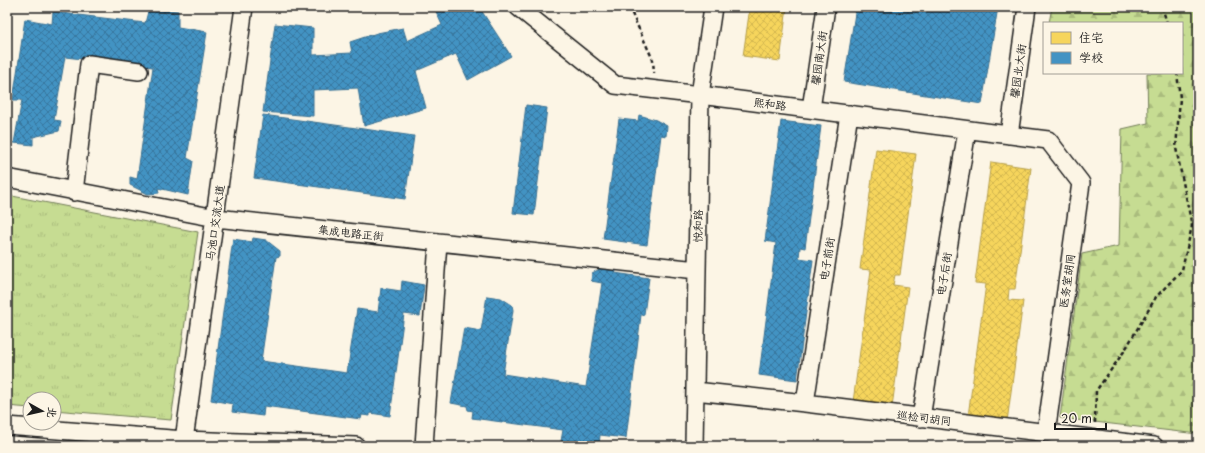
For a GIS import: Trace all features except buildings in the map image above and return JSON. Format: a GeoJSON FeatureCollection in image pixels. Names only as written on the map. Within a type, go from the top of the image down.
{"type":"FeatureCollection","features":[{"type":"Feature","properties":{"kind":"street","name":"马池口交流大道"},"geometry":{"type":"LineString","coordinates":[[184,440],[216,218],[244,7]]}},
{"type":"Feature","properties":{"kind":"street","name":"熙和路"},"geometry":{"type":"LineString","coordinates":[[518,7],[615,86],[700,95],[1048,140]]}},
{"type":"Feature","properties":{"kind":"street","name":"悦和路"},"geometry":{"type":"LineString","coordinates":[[694,446],[700,95],[713,7]]}},
{"type":"Feature","properties":{"kind":"street","name":"馨园南大街"},"geometry":{"type":"LineString","coordinates":[[811,109],[826,7]]}},
{"type":"Feature","properties":{"kind":"street","name":"馨园北大街"},"geometry":{"type":"LineString","coordinates":[[1009,135],[1027,7]]}},
{"type":"Feature","properties":{"kind":"street"},"geometry":{"type":"LineString","coordinates":[[74,192],[89,64],[139,71]]}},
{"type":"Feature","properties":{"kind":"street","name":"电子前街"},"geometry":{"type":"LineString","coordinates":[[805,402],[849,114]]}},
{"type":"Feature","properties":{"kind":"street","name":"电子后街"},"geometry":{"type":"LineString","coordinates":[[921,418],[967,130]]}},
{"type":"Feature","properties":{"kind":"street","name":"医务室胡同"},"geometry":{"type":"LineString","coordinates":[[1046,433],[1081,183],[1048,140]]}},
{"type":"Feature","properties":{"kind":"street","name":"集成电路正街"},"geometry":{"type":"LineString","coordinates":[[7,178],[216,218],[697,270]]}},
{"type":"Feature","properties":{"kind":"street"},"geometry":{"type":"LineString","coordinates":[[424,446],[438,242]]}},
{"type":"Feature","properties":{"kind":"street","name":"巡检司胡同"},"geometry":{"type":"LineString","coordinates":[[695,391],[805,402],[921,418],[1154,446]]}},
{"type":"Feature","properties":{"kind":"street"},"geometry":{"type":"LineString","coordinates":[[7,426],[218,444],[356,446]]}},
{"type":"Feature","properties":{"kind":"path"},"geometry":{"type":"LineString","coordinates":[[595,7],[608,7]]}},
{"type":"Feature","properties":{"kind":"path"},"geometry":{"type":"LineString","coordinates":[[629,7],[653,60],[654,90]]}},
{"type":"Feature","properties":{"kind":"path"},"geometry":{"type":"LineString","coordinates":[[1115,10],[1118,7]]}},
{"type":"Feature","properties":{"kind":"path"},"geometry":{"type":"LineString","coordinates":[[1162,7],[1167,22]]}},
{"type":"Feature","properties":{"kind":"path"},"geometry":{"type":"LineString","coordinates":[[1095,439],[1096,391],[1124,350],[1156,297],[1182,270],[1192,226],[1176,148],[1180,98],[1177,74]]}},
{"type":"Feature","properties":{"kind":"green space"},"geometry":{"type":"Polygon","coordinates":[[[1052,7],[1198,7],[1198,434],[1060,418],[1082,254],[1119,246],[1122,129],[1148,123],[1147,74],[1183,74],[1183,22],[1049,22],[1052,7]]]}},
{"type":"Feature","properties":{"kind":"green space"},"geometry":{"type":"Polygon","coordinates":[[[7,195],[198,232],[171,420],[62,411],[62,391],[22,391],[22,407],[7,406],[7,195]]]}}]}
